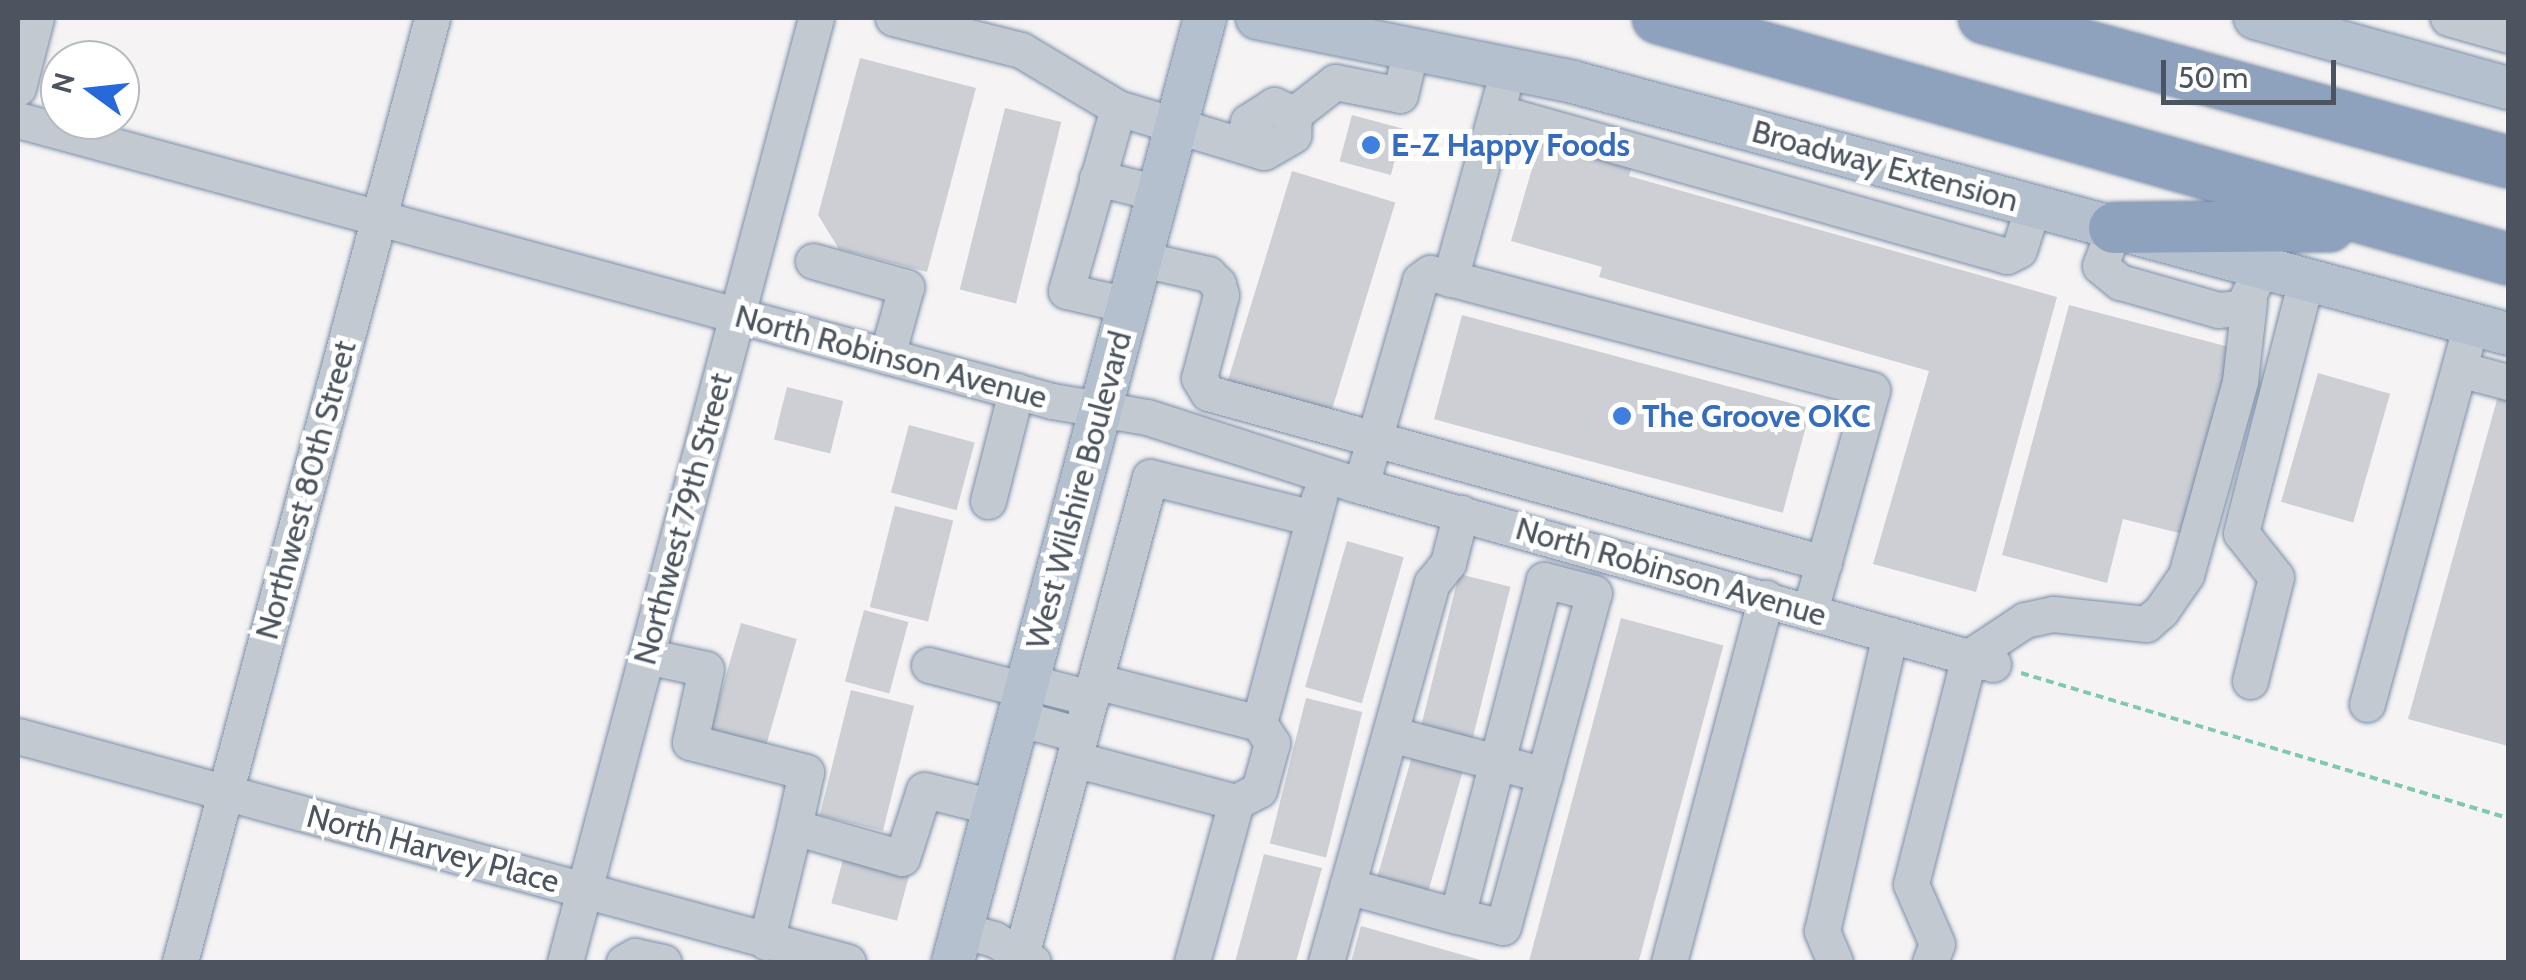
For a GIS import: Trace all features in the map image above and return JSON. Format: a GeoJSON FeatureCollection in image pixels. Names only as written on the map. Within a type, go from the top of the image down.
{"type":"FeatureCollection","features":[{"type":"Feature","properties":{"kind":"highway"},"geometry":{"type":"LineString","coordinates":[[1658,18],[2508,260]]}},
{"type":"Feature","properties":{"kind":"highway"},"geometry":{"type":"LineString","coordinates":[[1984,18],[2508,162]]}},
{"type":"Feature","properties":{"kind":"highway"},"geometry":{"type":"LineString","coordinates":[[2116,18],[2219,82]]}},
{"type":"Feature","properties":{"kind":"highway"},"geometry":{"type":"LineString","coordinates":[[2114,228],[2387,226]]}},
{"type":"Feature","properties":{"kind":"main road","name":"West Wilshire Boulevard"},"geometry":{"type":"LineString","coordinates":[[957,946],[1206,18]]}},
{"type":"Feature","properties":{"kind":"main road","name":"Broadway Extension"},"geometry":{"type":"LineString","coordinates":[[1257,18],[1333,26],[2033,206],[2114,228],[2254,285],[2306,280],[2490,329]]}},
{"type":"Feature","properties":{"kind":"main road"},"geometry":{"type":"LineString","coordinates":[[2256,18],[2358,31],[2508,88]]}},
{"type":"Feature","properties":{"kind":"street"},"geometry":{"type":"LineString","coordinates":[[18,88],[36,18]]}},
{"type":"Feature","properties":{"kind":"street","name":"Northwest 80th Street"},"geometry":{"type":"LineString","coordinates":[[180,962],[432,18]]}},
{"type":"Feature","properties":{"kind":"street","name":"Northwest 79th Street"},"geometry":{"type":"LineString","coordinates":[[564,962],[816,18]]}},
{"type":"Feature","properties":{"kind":"street"},"geometry":{"type":"LineString","coordinates":[[893,18],[1021,50],[1118,108],[1243,142],[1264,152],[1293,135],[1294,114],[1335,82],[1400,94],[1411,49]]}},
{"type":"Feature","properties":{"kind":"street"},"geometry":{"type":"LineString","coordinates":[[2448,18],[2508,35]]}},
{"type":"Feature","properties":{"kind":"street"},"geometry":{"type":"LineString","coordinates":[[1450,279],[1509,69]]}},
{"type":"Feature","properties":{"kind":"street"},"geometry":{"type":"LineString","coordinates":[[1118,108],[1066,290],[1128,305]]}},
{"type":"Feature","properties":{"kind":"street"},"geometry":{"type":"LineString","coordinates":[[1497,112],[2007,256],[2019,250],[2033,206]]}},
{"type":"Feature","properties":{"kind":"street","name":"North Robinson Avenue"},"geometry":{"type":"LineString","coordinates":[[18,120],[1016,391],[1211,435],[1361,485],[1981,661]]}},
{"type":"Feature","properties":{"kind":"street"},"geometry":{"type":"LineString","coordinates":[[1098,178],[1158,193]]}},
{"type":"Feature","properties":{"kind":"street"},"geometry":{"type":"LineString","coordinates":[[1140,259],[1208,274],[1218,284],[1199,378],[1208,393],[1824,563]]}},
{"type":"Feature","properties":{"kind":"street"},"geometry":{"type":"LineString","coordinates":[[813,261],[906,287],[888,356]]}},
{"type":"Feature","properties":{"kind":"street"},"geometry":{"type":"LineString","coordinates":[[1361,485],[1420,280],[1430,273],[1872,390],[1810,611]]}},
{"type":"Feature","properties":{"kind":"street"},"geometry":{"type":"LineString","coordinates":[[2250,681],[2276,577],[2241,533],[2306,280]]}},
{"type":"Feature","properties":{"kind":"street"},"geometry":{"type":"LineString","coordinates":[[1930,962],[1937,944],[1910,884],[1981,661],[2025,620],[2053,614],[2134,625],[2161,612],[2186,575],[2240,381],[2254,285]]}},
{"type":"Feature","properties":{"kind":"street"},"geometry":{"type":"LineString","coordinates":[[2367,704],[2460,369],[2490,329]]}},
{"type":"Feature","properties":{"kind":"street"},"geometry":{"type":"LineString","coordinates":[[2460,369],[2508,382]]}},
{"type":"Feature","properties":{"kind":"street"},"geometry":{"type":"LineString","coordinates":[[988,501],[1016,391]]}},
{"type":"Feature","properties":{"kind":"street"},"geometry":{"type":"LineString","coordinates":[[1259,724],[1324,474]]}},
{"type":"Feature","properties":{"kind":"street"},"geometry":{"type":"LineString","coordinates":[[957,946],[994,939],[1026,961],[1077,747],[1150,477],[1313,518]]}},
{"type":"Feature","properties":{"kind":"street"},"geometry":{"type":"LineString","coordinates":[[1326,962],[1432,584],[1448,563],[1461,513]]}},
{"type":"Feature","properties":{"kind":"street"},"geometry":{"type":"LineString","coordinates":[[1566,586],[1577,545]]}},
{"type":"Feature","properties":{"kind":"street"},"geometry":{"type":"LineString","coordinates":[[1347,886],[1457,916],[1503,928],[1594,593],[1544,580],[1457,916]]}},
{"type":"Feature","properties":{"kind":"street"},"geometry":{"type":"LineString","coordinates":[[1670,962],[1766,598]]}},
{"type":"Feature","properties":{"kind":"street"},"geometry":{"type":"LineString","coordinates":[[1835,962],[1822,931],[1890,634]]}},
{"type":"Feature","properties":{"kind":"street"},"geometry":{"type":"LineString","coordinates":[[646,656],[706,669],[690,742],[806,772],[794,827],[784,951]]}},
{"type":"Feature","properties":{"kind":"street"},"geometry":{"type":"LineString","coordinates":[[929,665],[1024,697],[1077,747],[1236,802]]}},
{"type":"Feature","properties":{"kind":"street"},"geometry":{"type":"LineString","coordinates":[[1024,697],[1093,689],[1259,724],[1272,744],[1258,790],[1236,802],[1192,962]]}},
{"type":"Feature","properties":{"kind":"street"},"geometry":{"type":"LineString","coordinates":[[1390,734],[1545,774]]}},
{"type":"Feature","properties":{"kind":"street","name":"North Harvey Place"},"geometry":{"type":"LineString","coordinates":[[18,736],[584,890],[784,951],[848,962]]}},
{"type":"Feature","properties":{"kind":"street"},"geometry":{"type":"LineString","coordinates":[[794,827],[902,858],[924,790],[994,807]]}},
{"type":"Feature","properties":{"kind":"street"},"geometry":{"type":"LineString","coordinates":[[624,962],[636,956],[662,962]]}},
{"type":"Feature","properties":{"kind":"path"},"geometry":{"type":"LineString","coordinates":[[1981,661],[2508,818]]}},
{"type":"Feature","properties":{"kind":"building"},"geometry":{"type":"Polygon","coordinates":[[[860,58],[976,88],[927,272],[839,249],[818,215],[860,58]]]}},
{"type":"Feature","properties":{"kind":"building"},"geometry":{"type":"Polygon","coordinates":[[[1005,108],[1061,122],[1016,303],[960,289],[1005,108]]]}},
{"type":"Feature","properties":{"kind":"building","name":"E-Z Happy Foods"},"geometry":{"type":"Polygon","coordinates":[[[1352,115],[1403,129],[1391,175],[1340,161],[1352,115]]]}},
{"type":"Feature","properties":{"kind":"building"},"geometry":{"type":"Polygon","coordinates":[[[1541,138],[1633,163],[1629,176],[2057,297],[1976,592],[1873,564],[1929,371],[1599,277],[1602,267],[1511,241],[1541,138]]]}},
{"type":"Feature","properties":{"kind":"building"},"geometry":{"type":"Polygon","coordinates":[[[1292,171],[1395,203],[1330,417],[1227,385],[1292,171]]]}},
{"type":"Feature","properties":{"kind":"building"},"geometry":{"type":"Polygon","coordinates":[[[2069,305],[2233,348],[2183,534],[2123,519],[2107,583],[2002,555],[2069,305]]]}},
{"type":"Feature","properties":{"kind":"building"},"geometry":{"type":"Polygon","coordinates":[[[1462,315],[1811,408],[1783,513],[1434,419],[1462,315]]]}},
{"type":"Feature","properties":{"kind":"building"},"geometry":{"type":"Polygon","coordinates":[[[2318,373],[2390,394],[2353,522],[2281,502],[2318,373]]]}},
{"type":"Feature","properties":{"kind":"building"},"geometry":{"type":"Polygon","coordinates":[[[787,387],[843,401],[830,453],[774,439],[787,387]]]}},
{"type":"Feature","properties":{"kind":"building"},"geometry":{"type":"Polygon","coordinates":[[[2498,396],[2508,399],[2508,746],[2408,719],[2498,396]]]}},
{"type":"Feature","properties":{"kind":"building"},"geometry":{"type":"Polygon","coordinates":[[[909,425],[975,443],[957,510],[891,493],[909,425]]]}},
{"type":"Feature","properties":{"kind":"building"},"geometry":{"type":"Polygon","coordinates":[[[895,506],[953,521],[928,621],[870,607],[895,506]]]}},
{"type":"Feature","properties":{"kind":"building"},"geometry":{"type":"Polygon","coordinates":[[[1347,541],[1404,557],[1362,703],[1305,687],[1347,541]]]}},
{"type":"Feature","properties":{"kind":"building"},"geometry":{"type":"Polygon","coordinates":[[[1459,574],[1510,587],[1472,740],[1421,727],[1459,574]]]}},
{"type":"Feature","properties":{"kind":"building"},"geometry":{"type":"Polygon","coordinates":[[[864,610],[908,622],[889,693],[845,681],[864,610]]]}},
{"type":"Feature","properties":{"kind":"building"},"geometry":{"type":"Polygon","coordinates":[[[1621,618],[1723,645],[1639,962],[1529,962],[1621,618]]]}},
{"type":"Feature","properties":{"kind":"building"},"geometry":{"type":"Polygon","coordinates":[[[741,623],[797,639],[766,748],[710,732],[741,623]]]}},
{"type":"Feature","properties":{"kind":"building"},"geometry":{"type":"Polygon","coordinates":[[[851,690],[914,706],[883,831],[820,815],[851,690]]]}},
{"type":"Feature","properties":{"kind":"building"},"geometry":{"type":"Polygon","coordinates":[[[1306,698],[1362,712],[1326,858],[1270,844],[1306,698]]]}},
{"type":"Feature","properties":{"kind":"building"},"geometry":{"type":"Polygon","coordinates":[[[1412,756],[1463,771],[1427,895],[1376,880],[1412,756]]]}},
{"type":"Feature","properties":{"kind":"building"},"geometry":{"type":"Polygon","coordinates":[[[845,852],[911,870],[897,921],[831,903],[845,852]]]}},
{"type":"Feature","properties":{"kind":"building"},"geometry":{"type":"Polygon","coordinates":[[[1264,854],[1322,868],[1296,962],[1235,962],[1264,854]]]}},
{"type":"Feature","properties":{"kind":"building"},"geometry":{"type":"Polygon","coordinates":[[[1361,926],[1484,961],[1484,962],[1351,962],[1361,926]]]}},
{"type":"Feature","properties":{"kind":"place","name":"E-Z Happy Foods"},"geometry":{"type":"Point","coordinates":[1371,145]}},
{"type":"Feature","properties":{"kind":"place","name":"The Groove OKC"},"geometry":{"type":"Point","coordinates":[1622,416]}}]}
